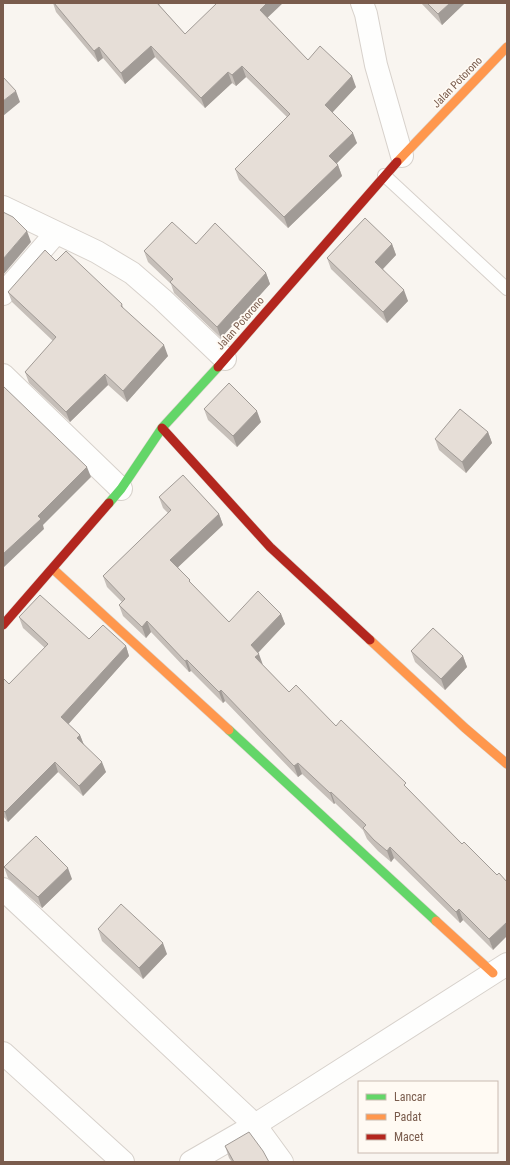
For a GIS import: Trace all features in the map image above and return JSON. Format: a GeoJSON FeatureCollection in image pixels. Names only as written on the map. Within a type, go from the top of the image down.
{"type":"FeatureCollection","features":[{"type":"Feature","properties":{"kind":"street"},"geometry":{"type":"LineString","coordinates":[[362,3],[366,14],[378,72],[402,156]]}},
{"type":"Feature","properties":{"kind":"street","name":"Jalan Potorono"},"geometry":{"type":"LineString","coordinates":[[3,625],[121,489],[162,428],[225,359],[384,175],[507,47]]}},
{"type":"Feature","properties":{"kind":"street"},"geometry":{"type":"LineString","coordinates":[[3,207],[97,252],[132,273],[162,299],[225,359]]}},
{"type":"Feature","properties":{"kind":"street"},"geometry":{"type":"LineString","coordinates":[[3,294],[56,233]]}},
{"type":"Feature","properties":{"kind":"street"},"geometry":{"type":"LineString","coordinates":[[3,375],[121,489]]}},
{"type":"Feature","properties":{"kind":"street"},"geometry":{"type":"LineString","coordinates":[[162,428],[270,547],[465,728],[507,764]]}},
{"type":"Feature","properties":{"kind":"street"},"geometry":{"type":"LineString","coordinates":[[53,569],[500,969],[256,1125],[191,1162]]}},
{"type":"Feature","properties":{"kind":"street"},"geometry":{"type":"LineString","coordinates":[[3,889],[256,1125],[282,1162]]}},
{"type":"Feature","properties":{"kind":"street"},"geometry":{"type":"LineString","coordinates":[[3,1052],[123,1162]]}},
{"type":"Feature","properties":{"kind":"lane"},"geometry":{"type":"LineString","coordinates":[[384,175],[507,289]]}},
{"type":"Feature","properties":{"kind":"building"},"geometry":{"type":"Polygon","coordinates":[[[54,3],[157,3],[185,34],[217,3],[267,3],[260,10],[308,60],[320,46],[352,76],[325,105],[353,133],[329,156],[338,165],[284,217],[235,169],[290,114],[242,66],[232,75],[228,72],[201,98],[151,46],[121,73],[99,47],[94,51],[54,3]]]}},
{"type":"Feature","properties":{"kind":"building"},"geometry":{"type":"Polygon","coordinates":[[[427,3],[450,3],[438,14],[427,3]]]}},
{"type":"Feature","properties":{"kind":"building"},"geometry":{"type":"Polygon","coordinates":[[[3,77],[16,91],[3,101],[3,77]]]}},
{"type":"Feature","properties":{"kind":"building"},"geometry":{"type":"Polygon","coordinates":[[[3,212],[13,217],[27,231],[3,259],[3,212]]]}},
{"type":"Feature","properties":{"kind":"building"},"geometry":{"type":"Polygon","coordinates":[[[365,218],[392,244],[375,262],[404,290],[383,312],[327,258],[365,218]]]}},
{"type":"Feature","properties":{"kind":"building"},"geometry":{"type":"Polygon","coordinates":[[[172,222],[196,244],[215,223],[266,273],[217,327],[170,282],[173,279],[144,251],[172,222]]]}},
{"type":"Feature","properties":{"kind":"building"},"geometry":{"type":"Polygon","coordinates":[[[45,250],[56,261],[66,251],[122,304],[121,306],[164,345],[123,391],[105,374],[66,412],[25,372],[56,337],[8,292],[45,250]]]}},
{"type":"Feature","properties":{"kind":"building"},"geometry":{"type":"Polygon","coordinates":[[[229,383],[257,411],[233,436],[204,409],[229,383]]]}},
{"type":"Feature","properties":{"kind":"building"},"geometry":{"type":"Polygon","coordinates":[[[3,386],[87,467],[38,516],[41,519],[3,554],[3,386]]]}},
{"type":"Feature","properties":{"kind":"building"},"geometry":{"type":"Polygon","coordinates":[[[460,409],[488,432],[462,462],[435,439],[460,409]]]}},
{"type":"Feature","properties":{"kind":"building"},"geometry":{"type":"Polygon","coordinates":[[[183,475],[219,514],[170,560],[229,622],[258,591],[281,614],[251,645],[259,654],[255,657],[289,692],[296,685],[336,726],[341,720],[406,783],[404,785],[462,844],[464,842],[497,875],[499,873],[507,882],[507,922],[489,939],[459,909],[456,912],[390,847],[387,851],[374,840],[363,828],[366,825],[331,792],[330,793],[298,763],[294,766],[221,690],[219,692],[187,660],[185,661],[147,621],[142,627],[119,605],[125,599],[103,576],[171,510],[159,497],[183,475]]]}},
{"type":"Feature","properties":{"kind":"building"},"geometry":{"type":"Polygon","coordinates":[[[40,595],[89,639],[103,625],[126,646],[61,717],[80,735],[77,738],[102,762],[79,786],[55,762],[5,812],[3,810],[3,678],[9,684],[48,644],[19,617],[40,595]]]}},
{"type":"Feature","properties":{"kind":"building"},"geometry":{"type":"Polygon","coordinates":[[[433,628],[463,656],[441,679],[411,651],[433,628]]]}},
{"type":"Feature","properties":{"kind":"building"},"geometry":{"type":"Polygon","coordinates":[[[36,836],[68,868],[38,897],[4,867],[36,836]]]}},
{"type":"Feature","properties":{"kind":"building"},"geometry":{"type":"Polygon","coordinates":[[[121,904],[163,943],[139,968],[98,929],[121,904]]]}},
{"type":"Feature","properties":{"kind":"building"},"geometry":{"type":"Polygon","coordinates":[[[249,1132],[269,1162],[234,1162],[225,1146],[249,1132]]]}},
{"type":"Feature","properties":{"kind":"traffic: fast"},"geometry":{"type":"LineString","coordinates":[[109,503],[121,489],[162,428],[218,367]]}},
{"type":"Feature","properties":{"kind":"traffic: fast"},"geometry":{"type":"LineString","coordinates":[[229,730],[436,921]]}},
{"type":"Feature","properties":{"kind":"traffic: slow"},"geometry":{"type":"LineString","coordinates":[[397,162],[507,47]]}},
{"type":"Feature","properties":{"kind":"traffic: slow"},"geometry":{"type":"LineString","coordinates":[[53,569],[229,730]]}},
{"type":"Feature","properties":{"kind":"traffic: slow"},"geometry":{"type":"LineString","coordinates":[[370,640],[465,728],[507,764]]}},
{"type":"Feature","properties":{"kind":"traffic: slow"},"geometry":{"type":"LineString","coordinates":[[436,921],[493,973]]}},
{"type":"Feature","properties":{"kind":"traffic: jam"},"geometry":{"type":"LineString","coordinates":[[218,367],[397,162]]}},
{"type":"Feature","properties":{"kind":"traffic: jam"},"geometry":{"type":"LineString","coordinates":[[162,428],[270,547],[370,640]]}},
{"type":"Feature","properties":{"kind":"traffic: jam"},"geometry":{"type":"LineString","coordinates":[[3,625],[109,503]]}}]}
